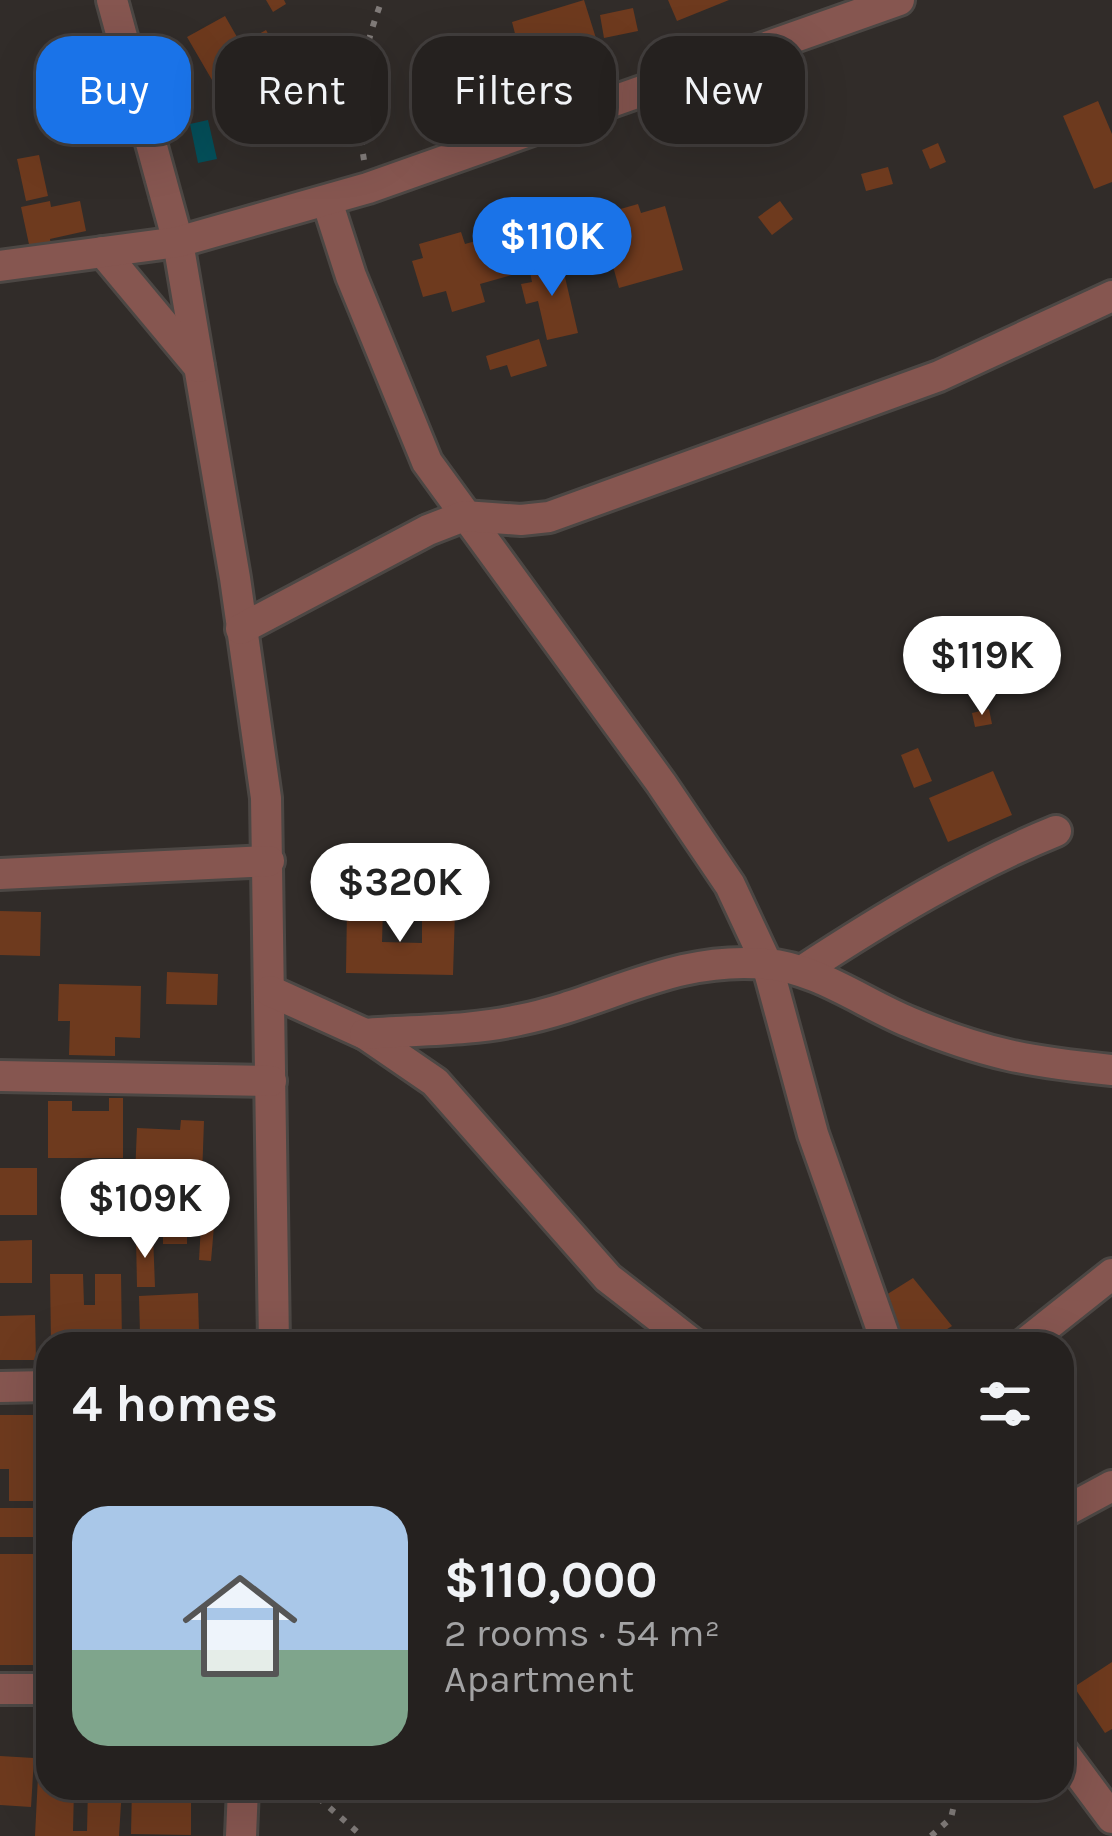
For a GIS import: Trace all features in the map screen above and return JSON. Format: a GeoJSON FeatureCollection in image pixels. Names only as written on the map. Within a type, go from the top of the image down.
{"type":"FeatureCollection","features":[{"type":"Feature","properties":{"kind":"street"},"geometry":{"type":"LineString","coordinates":[[112,0],[178,242],[266,797],[274,1332]]}},
{"type":"Feature","properties":{"kind":"street"},"geometry":{"type":"LineString","coordinates":[[0,266],[178,242],[327,201],[898,0]]}},
{"type":"Feature","properties":{"kind":"street"},"geometry":{"type":"LineString","coordinates":[[327,201],[427,462],[730,885],[767,964],[813,1134],[883,1332]]}},
{"type":"Feature","properties":{"kind":"street"},"geometry":{"type":"LineString","coordinates":[[103,252],[199,367]]}},
{"type":"Feature","properties":{"kind":"street"},"geometry":{"type":"LineString","coordinates":[[242,628],[416,536],[464,516],[549,517],[939,376],[1112,296]]}},
{"type":"Feature","properties":{"kind":"street"},"geometry":{"type":"LineString","coordinates":[[802,971],[1000,854],[1056,831]]}},
{"type":"Feature","properties":{"kind":"street"},"geometry":{"type":"LineString","coordinates":[[0,874],[269,861]]}},
{"type":"Feature","properties":{"kind":"street"},"geometry":{"type":"LineString","coordinates":[[365,1034],[518,1021],[658,974],[718,964],[767,964],[802,971],[903,1020],[995,1055],[1112,1070]]}},
{"type":"Feature","properties":{"kind":"street"},"geometry":{"type":"LineString","coordinates":[[270,991],[365,1034],[435,1082],[608,1278],[678,1332]]}},
{"type":"Feature","properties":{"kind":"street"},"geometry":{"type":"LineString","coordinates":[[0,1076],[271,1081]]}},
{"type":"Feature","properties":{"kind":"street"},"geometry":{"type":"LineString","coordinates":[[1039,1332],[1112,1274]]}},
{"type":"Feature","properties":{"kind":"street"},"geometry":{"type":"LineString","coordinates":[[0,1387],[36,1386]]}},
{"type":"Feature","properties":{"kind":"street"},"geometry":{"type":"LineString","coordinates":[[1074,1507],[1112,1486]]}},
{"type":"Feature","properties":{"kind":"street"},"geometry":{"type":"LineString","coordinates":[[0,1689],[36,1689]]}},
{"type":"Feature","properties":{"kind":"street"},"geometry":{"type":"LineString","coordinates":[[1074,1767],[1112,1818]]}},
{"type":"Feature","properties":{"kind":"street"},"geometry":{"type":"LineString","coordinates":[[241,1836],[242,1800]]}},
{"type":"Feature","properties":{"kind":"path"},"geometry":{"type":"LineString","coordinates":[[368,188],[358,129],[358,79],[365,43],[382,0]]}},
{"type":"Feature","properties":{"kind":"path"},"geometry":{"type":"LineString","coordinates":[[322,1800],[362,1836]]}},
{"type":"Feature","properties":{"kind":"path"},"geometry":{"type":"LineString","coordinates":[[931,1836],[951,1818],[955,1800]]}},
{"type":"Feature","properties":{"kind":"water"},"geometry":{"type":"Polygon","coordinates":[[[208,120],[217,159],[198,163],[191,124],[208,120]]]}},
{"type":"Feature","properties":{"kind":"building"},"geometry":{"type":"Polygon","coordinates":[[[266,0],[284,0],[286,4],[273,12],[266,0]]]}},
{"type":"Feature","properties":{"kind":"building"},"geometry":{"type":"Polygon","coordinates":[[[584,0],[595,36],[516,36],[512,22],[584,0]]]}},
{"type":"Feature","properties":{"kind":"building"},"geometry":{"type":"Polygon","coordinates":[[[668,0],[729,0],[677,21],[668,0]]]}},
{"type":"Feature","properties":{"kind":"building"},"geometry":{"type":"Polygon","coordinates":[[[633,8],[638,31],[604,36],[600,15],[633,8]]]}},
{"type":"Feature","properties":{"kind":"building"},"geometry":{"type":"Polygon","coordinates":[[[225,16],[236,36],[215,36],[215,85],[191,36],[225,16]]]}},
{"type":"Feature","properties":{"kind":"building"},"geometry":{"type":"Polygon","coordinates":[[[1098,101],[1112,134],[1112,182],[1094,189],[1063,116],[1098,101]]]}},
{"type":"Feature","properties":{"kind":"building"},"geometry":{"type":"Polygon","coordinates":[[[938,143],[946,162],[930,169],[922,150],[938,143]]]}},
{"type":"Feature","properties":{"kind":"building"},"geometry":{"type":"Polygon","coordinates":[[[39,155],[48,196],[26,201],[17,159],[39,155]]]}},
{"type":"Feature","properties":{"kind":"building"},"geometry":{"type":"Polygon","coordinates":[[[888,167],[893,184],[866,191],[861,174],[888,167]]]}},
{"type":"Feature","properties":{"kind":"building"},"geometry":{"type":"Polygon","coordinates":[[[50,201],[51,207],[80,201],[86,231],[30,249],[21,207],[50,201]]]}},
{"type":"Feature","properties":{"kind":"building"},"geometry":{"type":"Polygon","coordinates":[[[780,201],[793,219],[772,235],[758,217],[780,201]]]}},
{"type":"Feature","properties":{"kind":"building"},"geometry":{"type":"Polygon","coordinates":[[[638,204],[641,213],[665,206],[683,270],[619,288],[611,259],[595,264],[582,220],[638,204]]]}},
{"type":"Feature","properties":{"kind":"building"},"geometry":{"type":"Polygon","coordinates":[[[461,232],[465,244],[504,233],[515,274],[480,284],[485,302],[452,312],[446,291],[423,297],[412,261],[423,258],[419,244],[461,232]]]}},
{"type":"Feature","properties":{"kind":"building"},"geometry":{"type":"Polygon","coordinates":[[[561,260],[578,333],[547,340],[538,301],[526,304],[521,284],[532,282],[529,267],[561,260]]]}},
{"type":"Feature","properties":{"kind":"building"},"geometry":{"type":"Polygon","coordinates":[[[539,339],[547,366],[511,377],[507,365],[490,370],[486,356],[539,339]]]}},
{"type":"Feature","properties":{"kind":"building"},"geometry":{"type":"Polygon","coordinates":[[[989,709],[992,724],[975,727],[972,713],[989,709]]]}},
{"type":"Feature","properties":{"kind":"building"},"geometry":{"type":"Polygon","coordinates":[[[918,748],[932,781],[914,788],[901,755],[918,748]]]}},
{"type":"Feature","properties":{"kind":"building"},"geometry":{"type":"Polygon","coordinates":[[[993,771],[1012,815],[948,842],[929,798],[993,771]]]}},
{"type":"Feature","properties":{"kind":"building"},"geometry":{"type":"Polygon","coordinates":[[[347,908],[383,909],[382,942],[422,943],[422,911],[455,911],[453,975],[346,973],[347,908]]]}},
{"type":"Feature","properties":{"kind":"building"},"geometry":{"type":"Polygon","coordinates":[[[0,911],[41,912],[40,956],[0,955],[0,911]]]}},
{"type":"Feature","properties":{"kind":"building"},"geometry":{"type":"Polygon","coordinates":[[[167,972],[218,974],[217,1005],[166,1004],[167,972]]]}},
{"type":"Feature","properties":{"kind":"building"},"geometry":{"type":"Polygon","coordinates":[[[59,984],[141,986],[140,1038],[115,1037],[115,1056],[69,1055],[70,1021],[58,1021],[59,984]]]}},
{"type":"Feature","properties":{"kind":"building"},"geometry":{"type":"Polygon","coordinates":[[[109,1098],[123,1098],[123,1158],[48,1158],[48,1101],[72,1101],[72,1111],[109,1111],[109,1098]]]}},
{"type":"Feature","properties":{"kind":"building"},"geometry":{"type":"Polygon","coordinates":[[[181,1120],[204,1121],[202,1177],[135,1175],[137,1128],[180,1130],[181,1120]]]}},
{"type":"Feature","properties":{"kind":"building"},"geometry":{"type":"Polygon","coordinates":[[[0,1168],[37,1168],[37,1215],[0,1215],[0,1168]]]}},
{"type":"Feature","properties":{"kind":"building"},"geometry":{"type":"Polygon","coordinates":[[[131,1198],[144,1198],[144,1218],[132,1218],[131,1198]]]}},
{"type":"Feature","properties":{"kind":"building"},"geometry":{"type":"Polygon","coordinates":[[[163,1224],[187,1224],[187,1244],[163,1244],[163,1224]]]}},
{"type":"Feature","properties":{"kind":"building"},"geometry":{"type":"Polygon","coordinates":[[[201,1225],[214,1226],[211,1261],[199,1260],[201,1225]]]}},
{"type":"Feature","properties":{"kind":"building"},"geometry":{"type":"Polygon","coordinates":[[[153,1235],[155,1287],[137,1287],[136,1236],[153,1235]]]}},
{"type":"Feature","properties":{"kind":"building"},"geometry":{"type":"Polygon","coordinates":[[[32,1240],[32,1283],[0,1283],[0,1241],[32,1240]]]}},
{"type":"Feature","properties":{"kind":"building"},"geometry":{"type":"Polygon","coordinates":[[[50,1274],[83,1274],[84,1305],[95,1305],[95,1274],[121,1274],[122,1332],[51,1332],[50,1274]]]}},
{"type":"Feature","properties":{"kind":"building"},"geometry":{"type":"Polygon","coordinates":[[[913,1278],[952,1326],[942,1332],[893,1332],[878,1300],[913,1278]]]}},
{"type":"Feature","properties":{"kind":"building"},"geometry":{"type":"Polygon","coordinates":[[[198,1293],[199,1332],[140,1332],[139,1296],[198,1293]]]}},
{"type":"Feature","properties":{"kind":"building"},"geometry":{"type":"Polygon","coordinates":[[[35,1315],[36,1360],[0,1360],[0,1316],[35,1315]]]}},
{"type":"Feature","properties":{"kind":"building"},"geometry":{"type":"Polygon","coordinates":[[[0,1415],[36,1415],[36,1501],[9,1501],[9,1469],[0,1469],[0,1415]]]}},
{"type":"Feature","properties":{"kind":"building"},"geometry":{"type":"Polygon","coordinates":[[[0,1508],[36,1508],[36,1537],[0,1537],[0,1508]]]}},
{"type":"Feature","properties":{"kind":"building"},"geometry":{"type":"Polygon","coordinates":[[[0,1554],[36,1554],[36,1665],[0,1665],[0,1554]]]}},
{"type":"Feature","properties":{"kind":"building"},"geometry":{"type":"Polygon","coordinates":[[[1112,1662],[1112,1729],[1105,1733],[1074,1687],[1112,1662]]]}},
{"type":"Feature","properties":{"kind":"building"},"geometry":{"type":"Polygon","coordinates":[[[0,1756],[34,1758],[31,1807],[0,1805],[0,1756]]]}},
{"type":"Feature","properties":{"kind":"building"},"geometry":{"type":"Polygon","coordinates":[[[37,1800],[74,1800],[73,1831],[87,1831],[88,1800],[121,1800],[119,1836],[35,1836],[37,1800]]]}},
{"type":"Feature","properties":{"kind":"building"},"geometry":{"type":"Polygon","coordinates":[[[132,1800],[191,1800],[191,1835],[131,1834],[132,1800]]]}}]}
